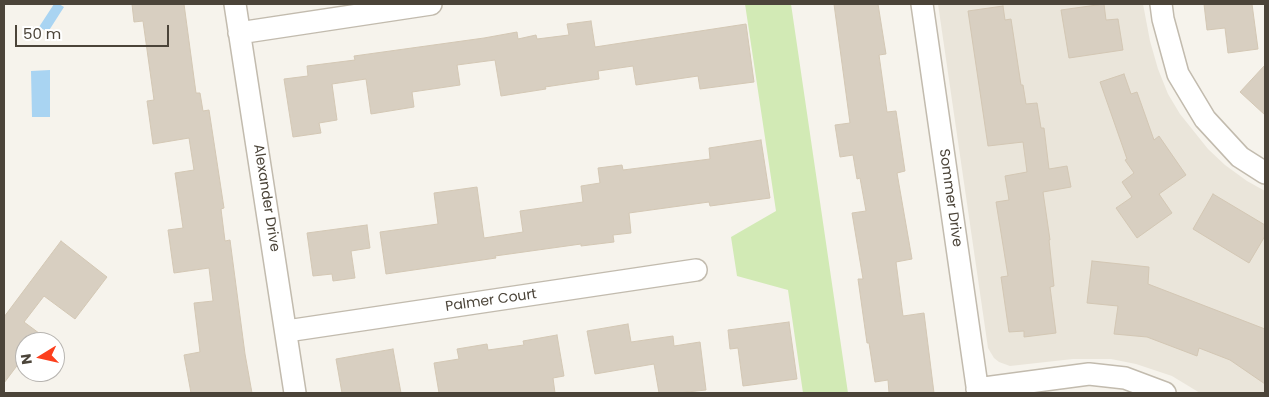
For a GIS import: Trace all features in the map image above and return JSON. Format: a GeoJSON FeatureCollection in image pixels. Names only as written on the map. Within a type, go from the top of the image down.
{"type":"FeatureCollection","features":[{"type":"Feature","properties":{"kind":"street","name":"Alexander Drive"},"geometry":{"type":"LineString","coordinates":[[235,4],[296,393]]}},
{"type":"Feature","properties":{"kind":"street"},"geometry":{"type":"LineString","coordinates":[[240,33],[431,4]]}},
{"type":"Feature","properties":{"kind":"street","name":"Sommer Drive"},"geometry":{"type":"LineString","coordinates":[[922,4],[977,391]]}},
{"type":"Feature","properties":{"kind":"street"},"geometry":{"type":"LineString","coordinates":[[1160,4],[1178,74],[1205,119],[1240,157],[1265,173]]}},
{"type":"Feature","properties":{"kind":"street","name":"Palmer Court"},"geometry":{"type":"LineString","coordinates":[[287,331],[696,270]]}},
{"type":"Feature","properties":{"kind":"street"},"geometry":{"type":"LineString","coordinates":[[977,391],[1088,374],[1125,378],[1165,393]]}},
{"type":"Feature","properties":{"kind":"shaded area"},"geometry":{"type":"Polygon","coordinates":[[[938,4],[1143,4],[1158,69],[1168,94],[1180,114],[1208,149],[1225,165],[1265,191],[1265,393],[1200,393],[1172,376],[1136,364],[1111,359],[1073,359],[1010,366],[994,358],[988,348],[938,4]]]}},
{"type":"Feature","properties":{"kind":"green space"},"geometry":{"type":"Polygon","coordinates":[[[745,4],[791,4],[848,393],[803,393],[788,290],[737,276],[731,237],[776,211],[745,4]]]}},
{"type":"Feature","properties":{"kind":"water"},"geometry":{"type":"Polygon","coordinates":[[[54,4],[64,7],[48,32],[39,27],[54,4]]]}},
{"type":"Feature","properties":{"kind":"water"},"geometry":{"type":"Polygon","coordinates":[[[50,70],[50,117],[32,117],[31,71],[50,70]]]}},
{"type":"Feature","properties":{"kind":"building"},"geometry":{"type":"Polygon","coordinates":[[[132,4],[184,4],[196,93],[200,93],[203,111],[209,110],[224,208],[221,209],[225,241],[230,240],[252,393],[191,393],[184,355],[200,352],[194,303],[213,301],[209,268],[174,273],[168,230],[183,228],[175,173],[194,170],[189,138],[153,144],[147,101],[154,100],[143,21],[134,22],[132,4]]]}},
{"type":"Feature","properties":{"kind":"building"},"geometry":{"type":"Polygon","coordinates":[[[834,4],[878,4],[886,54],[879,55],[887,112],[896,111],[905,171],[897,173],[912,259],[896,262],[903,316],[924,313],[934,393],[889,393],[888,380],[875,382],[869,343],[867,343],[858,279],[863,279],[852,213],[866,211],[860,178],[857,179],[853,155],[840,157],[835,125],[850,123],[834,4]]]}},
{"type":"Feature","properties":{"kind":"building"},"geometry":{"type":"Polygon","coordinates":[[[1104,4],[1106,20],[1118,19],[1123,50],[1069,58],[1061,10],[1104,4]]]}},
{"type":"Feature","properties":{"kind":"building"},"geometry":{"type":"Polygon","coordinates":[[[1204,4],[1252,4],[1258,49],[1228,53],[1225,28],[1207,30],[1204,4]]]}},
{"type":"Feature","properties":{"kind":"building"},"geometry":{"type":"Polygon","coordinates":[[[1003,6],[1005,20],[1011,19],[1021,85],[1023,85],[1026,104],[1037,103],[1041,128],[1044,128],[1049,169],[1067,166],[1071,187],[1043,192],[1050,240],[1054,286],[1050,287],[1056,333],[1024,337],[1024,331],[1009,332],[1001,277],[1008,276],[996,202],[1009,200],[1005,176],[1027,172],[1023,142],[988,146],[968,11],[1003,6]]]}},
{"type":"Feature","properties":{"kind":"building"},"geometry":{"type":"Polygon","coordinates":[[[591,21],[595,47],[746,24],[754,82],[700,89],[698,76],[636,85],[633,66],[598,71],[599,79],[501,96],[495,60],[457,65],[460,85],[412,92],[414,107],[371,114],[366,79],[332,84],[337,120],[319,123],[321,133],[293,137],[284,79],[308,76],[307,66],[355,60],[354,56],[517,32],[518,39],[536,35],[537,39],[569,35],[567,24],[591,21]]]}},
{"type":"Feature","properties":{"kind":"building"},"geometry":{"type":"Polygon","coordinates":[[[1265,65],[1265,115],[1240,92],[1265,65]]]}},
{"type":"Feature","properties":{"kind":"building"},"geometry":{"type":"Polygon","coordinates":[[[1124,74],[1131,94],[1137,92],[1154,140],[1159,136],[1186,175],[1159,194],[1172,213],[1137,238],[1116,208],[1132,197],[1122,182],[1134,173],[1125,160],[1127,159],[1100,82],[1124,74]]]}},
{"type":"Feature","properties":{"kind":"building"},"geometry":{"type":"Polygon","coordinates":[[[761,140],[770,198],[710,206],[709,202],[629,213],[631,233],[613,235],[614,242],[581,246],[581,244],[495,256],[496,258],[386,274],[380,232],[438,224],[434,193],[477,187],[484,238],[523,232],[520,211],[583,202],[581,186],[600,183],[598,168],[622,165],[623,170],[710,159],[709,148],[761,140]]]}},
{"type":"Feature","properties":{"kind":"building"},"geometry":{"type":"Polygon","coordinates":[[[1213,194],[1265,225],[1265,236],[1249,263],[1193,229],[1213,194]]]}},
{"type":"Feature","properties":{"kind":"building"},"geometry":{"type":"Polygon","coordinates":[[[367,225],[370,248],[351,251],[355,278],[333,281],[332,274],[313,276],[307,233],[367,225]]]}},
{"type":"Feature","properties":{"kind":"building"},"geometry":{"type":"Polygon","coordinates":[[[61,241],[107,277],[75,319],[44,296],[24,322],[38,332],[15,332],[15,368],[4,383],[4,317],[61,241]]]}},
{"type":"Feature","properties":{"kind":"building"},"geometry":{"type":"Polygon","coordinates":[[[1092,261],[1149,267],[1148,284],[1265,329],[1265,384],[1230,360],[1199,348],[1197,356],[1147,337],[1114,334],[1118,306],[1087,303],[1092,261]]]}},
{"type":"Feature","properties":{"kind":"building"},"geometry":{"type":"Polygon","coordinates":[[[789,322],[797,379],[743,386],[738,348],[730,349],[728,330],[789,322]]]}},
{"type":"Feature","properties":{"kind":"building"},"geometry":{"type":"Polygon","coordinates":[[[628,324],[631,342],[673,336],[674,346],[700,342],[706,390],[659,393],[654,364],[595,374],[587,331],[628,324]]]}},
{"type":"Feature","properties":{"kind":"building"},"geometry":{"type":"Polygon","coordinates":[[[557,335],[564,376],[553,378],[555,393],[439,393],[434,363],[459,359],[457,349],[487,344],[488,350],[524,345],[523,341],[557,335]]]}},
{"type":"Feature","properties":{"kind":"building"},"geometry":{"type":"Polygon","coordinates":[[[393,349],[401,393],[342,393],[336,359],[393,349]]]}}]}
